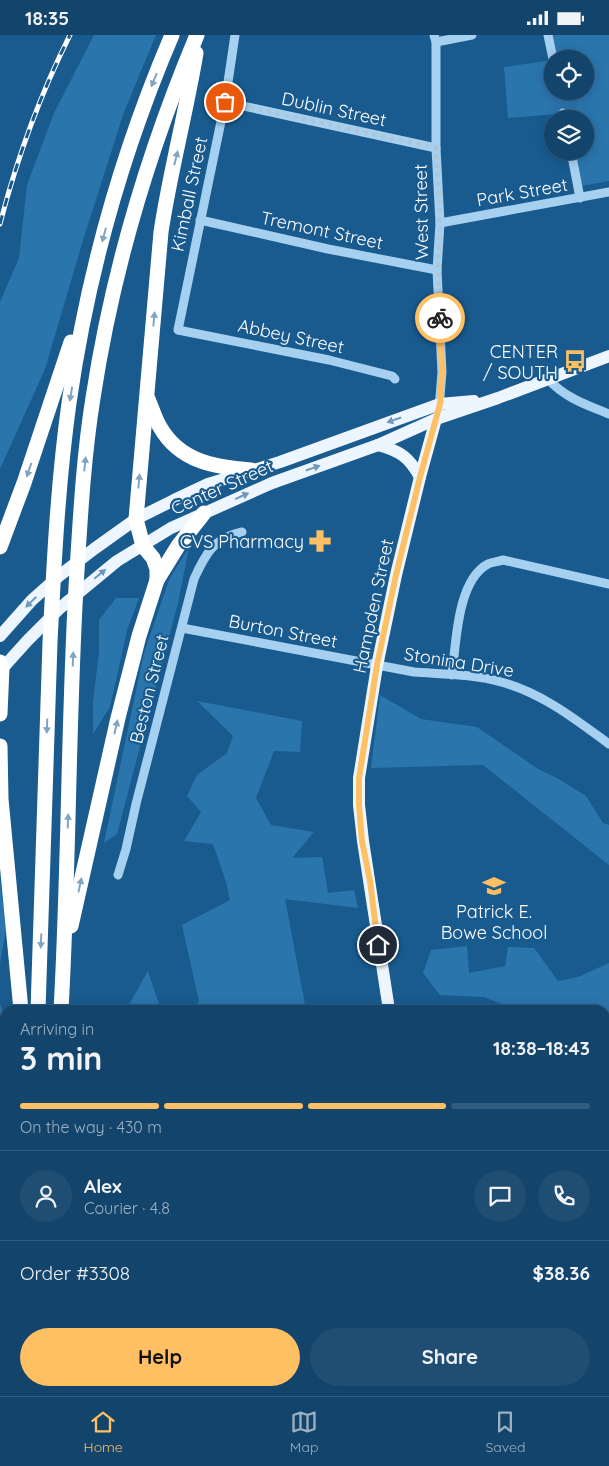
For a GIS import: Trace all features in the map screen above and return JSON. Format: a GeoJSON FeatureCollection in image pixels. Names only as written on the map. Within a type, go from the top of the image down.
{"type":"FeatureCollection","features":[{"type":"Feature","properties":{"kind":"highway"},"geometry":{"type":"LineString","coordinates":[[0,547],[53,400],[98,257],[128,153],[152,84],[172,35]]}},
{"type":"Feature","properties":{"kind":"highway"},"geometry":{"type":"LineString","coordinates":[[157,580],[157,569],[153,558],[143,546],[136,519],[165,207],[190,92],[198,35]]}},
{"type":"Feature","properties":{"kind":"highway"},"geometry":{"type":"LineString","coordinates":[[61,1005],[74,621],[85,464],[92,400],[115,283],[133,213],[152,153],[198,35]]}},
{"type":"Feature","properties":{"kind":"highway"},"geometry":{"type":"LineString","coordinates":[[38,1005],[50,643],[60,476],[69,402],[82,328],[98,257]]}},
{"type":"Feature","properties":{"kind":"highway"},"geometry":{"type":"LineString","coordinates":[[147,394],[160,427],[167,437],[183,451],[198,461],[218,467],[251,470]]}},
{"type":"Feature","properties":{"kind":"highway"},"geometry":{"type":"LineString","coordinates":[[63,967],[84,865],[121,709],[140,635],[157,580],[178,545],[204,513]]}},
{"type":"Feature","properties":{"kind":"highway"},"geometry":{"type":"LineString","coordinates":[[0,714],[1,667]]}},
{"type":"Feature","properties":{"kind":"highway"},"geometry":{"type":"LineString","coordinates":[[0,746],[1,797],[21,1005]]}},
{"type":"Feature","properties":{"kind":"main road","name":"Center Street"},"geometry":{"type":"LineString","coordinates":[[1,667],[60,608],[117,561],[171,528],[272,483],[378,445],[436,419],[609,356]]}},
{"type":"Feature","properties":{"kind":"main road","name":"Center Street"},"geometry":{"type":"LineString","coordinates":[[0,636],[32,600],[59,576],[136,519],[208,485],[280,462],[440,404],[498,398]]}},
{"type":"Feature","properties":{"kind":"main road","name":"Hampden Street"},"geometry":{"type":"LineString","coordinates":[[388,1005],[359,805],[361,763],[377,665],[420,477],[436,419]]}},
{"type":"Feature","properties":{"kind":"main road"},"geometry":{"type":"LineString","coordinates":[[378,445],[392,449],[404,456],[412,464],[420,477]]}},
{"type":"Feature","properties":{"kind":"street","name":"Kimball Street"},"geometry":{"type":"LineString","coordinates":[[178,330],[225,102],[235,35]]}},
{"type":"Feature","properties":{"kind":"street"},"geometry":{"type":"LineString","coordinates":[[435,39],[472,35]]}},
{"type":"Feature","properties":{"kind":"street"},"geometry":{"type":"LineString","coordinates":[[548,35],[551,50]]}},
{"type":"Feature","properties":{"kind":"street","name":"West Street"},"geometry":{"type":"LineString","coordinates":[[435,39],[436,148],[440,223],[438,270],[442,343],[440,404],[436,419]]}},
{"type":"Feature","properties":{"kind":"street","name":"Dublin Street"},"geometry":{"type":"LineString","coordinates":[[225,102],[436,148]]}},
{"type":"Feature","properties":{"kind":"street"},"geometry":{"type":"LineString","coordinates":[[573,160],[580,198]]}},
{"type":"Feature","properties":{"kind":"street","name":"Park Street"},"geometry":{"type":"LineString","coordinates":[[440,223],[609,192]]}},
{"type":"Feature","properties":{"kind":"street","name":"Tremont Street"},"geometry":{"type":"LineString","coordinates":[[200,220],[328,249],[438,270]]}},
{"type":"Feature","properties":{"kind":"street","name":"Abbey Street"},"geometry":{"type":"LineString","coordinates":[[178,330],[329,360],[392,376],[396,379]]}},
{"type":"Feature","properties":{"kind":"street"},"geometry":{"type":"LineString","coordinates":[[548,379],[566,396],[609,414]]}},
{"type":"Feature","properties":{"kind":"street","name":"Beston Street"},"geometry":{"type":"LineString","coordinates":[[118,875],[194,579],[206,554],[216,543],[232,534],[242,532]]}},
{"type":"Feature","properties":{"kind":"street"},"geometry":{"type":"LineString","coordinates":[[452,675],[462,604],[472,579],[487,564],[503,561],[609,584]]}},
{"type":"Feature","properties":{"kind":"street","name":"Burton Street"},"geometry":{"type":"LineString","coordinates":[[182,628],[377,665]]}},
{"type":"Feature","properties":{"kind":"street","name":"Stonina Drive"},"geometry":{"type":"LineString","coordinates":[[377,665],[414,672],[499,681],[528,691],[546,700],[609,744]]}},
{"type":"Feature","properties":{"kind":"shaded area"},"geometry":{"type":"Polygon","coordinates":[[[94,35],[156,35],[124,112],[84,237],[45,369],[0,469],[0,302],[19,258],[27,185],[54,113],[94,35]]]}},
{"type":"Feature","properties":{"kind":"shaded area"},"geometry":{"type":"Polygon","coordinates":[[[551,35],[609,35],[609,181],[581,186],[577,160],[594,160],[594,110],[544,110],[544,115],[508,118],[504,67],[544,61],[544,100],[594,100],[594,50],[553,50],[551,35]]]}},
{"type":"Feature","properties":{"kind":"shaded area"},"geometry":{"type":"Polygon","coordinates":[[[189,547],[178,603],[117,834],[104,843],[144,653],[169,580],[189,547]]]}},
{"type":"Feature","properties":{"kind":"shaded area"},"geometry":{"type":"Polygon","coordinates":[[[116,598],[139,598],[127,630],[110,707],[93,734],[93,702],[99,652],[99,620],[116,598]]]}},
{"type":"Feature","properties":{"kind":"shaded area"},"geometry":{"type":"Polygon","coordinates":[[[380,695],[421,719],[477,727],[538,769],[586,796],[603,823],[609,825],[609,865],[483,765],[371,768],[380,695]]]}},
{"type":"Feature","properties":{"kind":"shaded area"},"geometry":{"type":"Polygon","coordinates":[[[197,701],[302,721],[300,752],[274,751],[256,798],[271,825],[314,832],[292,858],[322,857],[328,893],[354,890],[358,908],[285,899],[305,1005],[196,1005],[199,1001],[182,925],[230,900],[213,844],[184,841],[201,812],[187,796],[197,775],[227,753],[233,736],[197,701]]]}},
{"type":"Feature","properties":{"kind":"shaded area"},"geometry":{"type":"Polygon","coordinates":[[[0,880],[6,929],[0,964],[0,880]]]}},
{"type":"Feature","properties":{"kind":"shaded area"},"geometry":{"type":"Polygon","coordinates":[[[467,946],[469,973],[505,966],[508,947],[534,948],[558,981],[578,977],[609,963],[609,1005],[504,1005],[484,997],[440,995],[423,973],[431,950],[467,946]]]}},
{"type":"Feature","properties":{"kind":"shaded area"},"geometry":{"type":"Polygon","coordinates":[[[148,971],[159,1005],[129,1005],[148,971]]]}},
{"type":"Feature","properties":{"kind":"railway"},"geometry":{"type":"LineString","coordinates":[[0,224],[30,127],[70,35]]}},
{"type":"Feature","properties":{"kind":"way so far"},"geometry":{"type":"LineString","coordinates":[[225,102],[436,148],[440,223],[438,270],[440,318]]}},
{"type":"Feature","properties":{"kind":"place","name":"CENTER / SOUTH"},"geometry":{"type":"Point","coordinates":[575,361]}},
{"type":"Feature","properties":{"kind":"place","name":"CVS Pharmacy"},"geometry":{"type":"Point","coordinates":[320,541]}},
{"type":"Feature","properties":{"kind":"place","name":"Patrick E. Bowe School"},"geometry":{"type":"Point","coordinates":[494,886]}},
{"type":"Feature","properties":{"kind":"route"},"geometry":{"type":"LineString","coordinates":[[378,945],[370,881],[362,841],[359,778],[377,665],[396,575],[440,404],[442,343],[440,318]]}}]}
